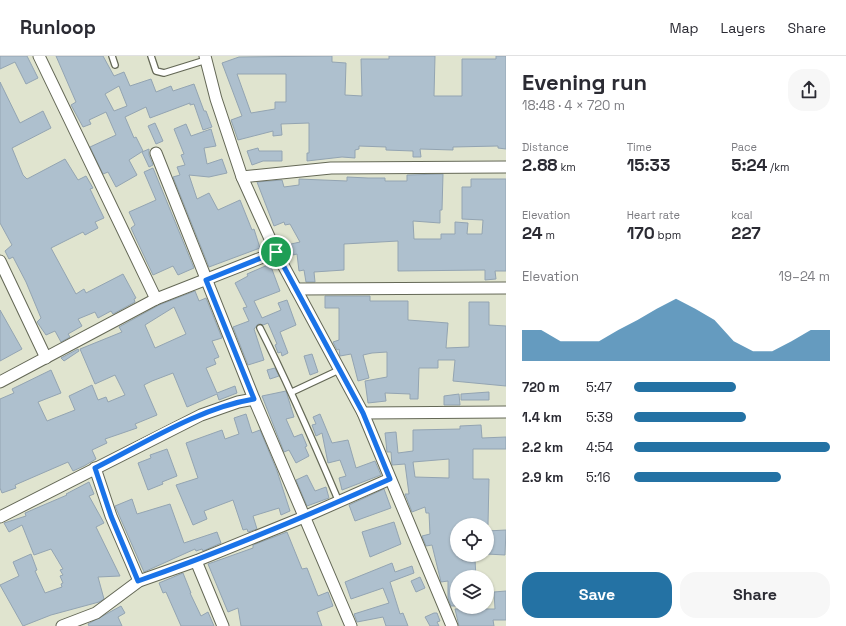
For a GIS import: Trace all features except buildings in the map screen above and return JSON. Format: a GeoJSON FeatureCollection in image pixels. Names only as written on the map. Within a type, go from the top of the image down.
{"type":"FeatureCollection","features":[{"type":"Feature","properties":{"kind":"street"},"geometry":{"type":"LineString","coordinates":[[40,56],[156,299]]}},
{"type":"Feature","properties":{"kind":"street"},"geometry":{"type":"LineString","coordinates":[[206,58],[216,99],[242,177],[276,252],[338,370],[363,413],[452,626]]}},
{"type":"Feature","properties":{"kind":"street"},"geometry":{"type":"LineString","coordinates":[[156,152],[254,399],[351,626]]}},
{"type":"Feature","properties":{"kind":"street"},"geometry":{"type":"LineString","coordinates":[[242,177],[331,168],[506,167]]}},
{"type":"Feature","properties":{"kind":"street"},"geometry":{"type":"LineString","coordinates":[[0,382],[156,299],[276,252]]}},
{"type":"Feature","properties":{"kind":"street"},"geometry":{"type":"LineString","coordinates":[[0,261],[46,358]]}},
{"type":"Feature","properties":{"kind":"street"},"geometry":{"type":"LineString","coordinates":[[296,289],[506,288]]}},
{"type":"Feature","properties":{"kind":"street"},"geometry":{"type":"LineString","coordinates":[[0,518],[201,415],[238,402],[254,399]]}},
{"type":"Feature","properties":{"kind":"street"},"geometry":{"type":"LineString","coordinates":[[363,413],[506,412]]}},
{"type":"Feature","properties":{"kind":"street"},"geometry":{"type":"LineString","coordinates":[[95,468],[111,516],[138,581]]}},
{"type":"Feature","properties":{"kind":"street"},"geometry":{"type":"LineString","coordinates":[[62,626],[100,610],[138,581],[196,561],[304,517],[390,479]]}},
{"type":"Feature","properties":{"kind":"street"},"geometry":{"type":"LineString","coordinates":[[196,561],[223,626]]}},
{"type":"Feature","properties":{"kind":"lane"},"geometry":{"type":"LineString","coordinates":[[112,56],[115,65]]}},
{"type":"Feature","properties":{"kind":"lane"},"geometry":{"type":"LineString","coordinates":[[151,56],[156,71],[164,73],[206,58]]}},
{"type":"Feature","properties":{"kind":"lane"},"geometry":{"type":"LineString","coordinates":[[260,328],[292,392],[301,417],[339,502]]}},
{"type":"Feature","properties":{"kind":"lane"},"geometry":{"type":"LineString","coordinates":[[292,392],[338,370]]}},
{"type":"Feature","properties":{"kind":"route"},"geometry":{"type":"LineString","coordinates":[[276,252],[338,370],[363,413],[390,479],[304,517],[196,561],[138,581],[111,516],[95,468],[201,415],[221,407],[254,399],[206,280],[276,252]]}}]}
